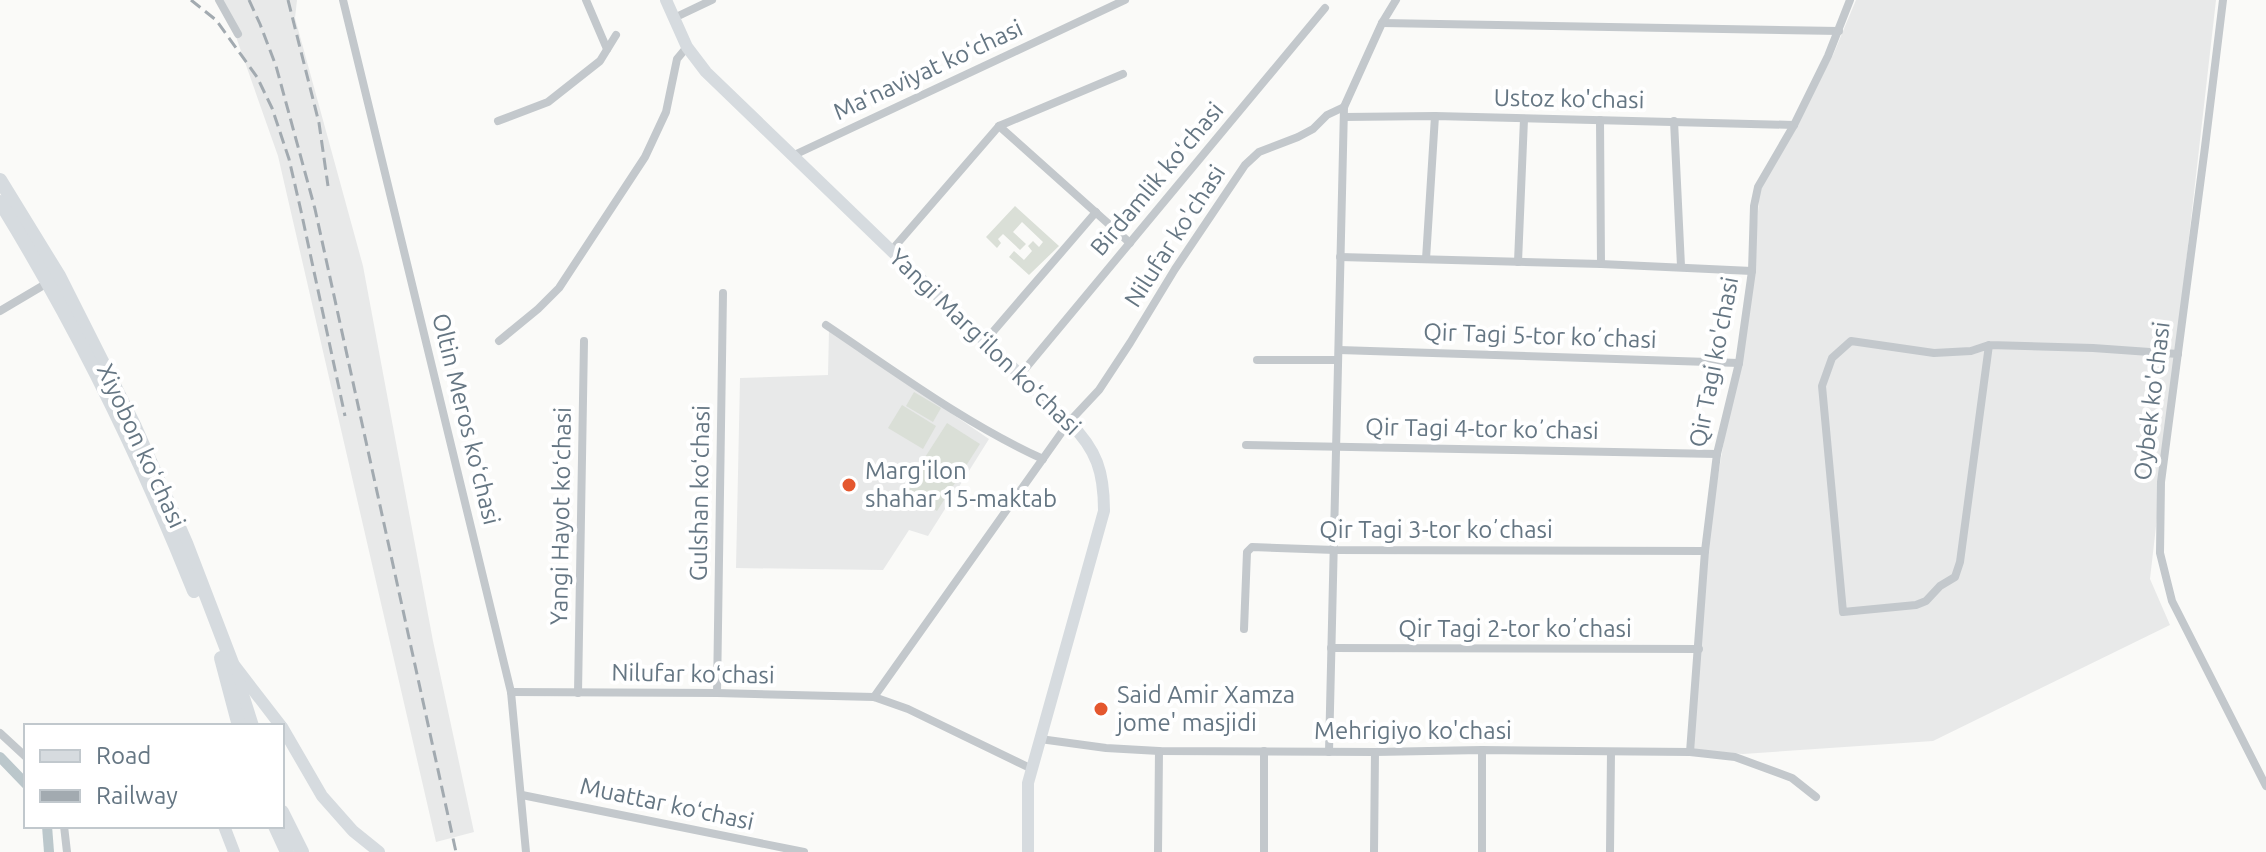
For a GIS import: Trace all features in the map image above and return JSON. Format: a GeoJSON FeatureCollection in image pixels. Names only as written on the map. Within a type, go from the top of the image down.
{"type":"FeatureCollection","features":[{"type":"Feature","properties":{"kind":"main road","name":"Yangi Margʻilon koʻchasi"},"geometry":{"type":"LineString","coordinates":[[666,0],[687,47],[706,72],[1069,422],[1088,443],[1101,470],[1104,511],[1028,783],[1028,852]]}},
{"type":"Feature","properties":{"kind":"main road","name":"Xiyobon koʻchasi"},"geometry":{"type":"LineString","coordinates":[[0,180],[59,276],[135,427],[186,543],[232,663],[251,724]]}},
{"type":"Feature","properties":{"kind":"main road","name":"Xiyobon koʻchasi"},"geometry":{"type":"LineString","coordinates":[[0,202],[49,282],[126,433],[222,660],[238,724]]}},
{"type":"Feature","properties":{"kind":"main road"},"geometry":{"type":"LineString","coordinates":[[232,663],[279,724]]}},
{"type":"Feature","properties":{"kind":"main road"},"geometry":{"type":"LineString","coordinates":[[284,731],[322,796],[353,831],[379,852]]}},
{"type":"Feature","properties":{"kind":"main road"},"geometry":{"type":"LineString","coordinates":[[284,816],[302,852]]}},
{"type":"Feature","properties":{"kind":"main road"},"geometry":{"type":"LineString","coordinates":[[225,828],[234,852]]}},
{"type":"Feature","properties":{"kind":"main road"},"geometry":{"type":"LineString","coordinates":[[276,828],[287,852]]}},
{"type":"Feature","properties":{"kind":"street"},"geometry":{"type":"LineString","coordinates":[[219,0],[238,34]]}},
{"type":"Feature","properties":{"kind":"street","name":"Oltin Meros koʻchasi"},"geometry":{"type":"LineString","coordinates":[[343,0],[511,692],[526,852]]}},
{"type":"Feature","properties":{"kind":"street"},"geometry":{"type":"LineString","coordinates":[[586,0],[607,49]]}},
{"type":"Feature","properties":{"kind":"street"},"geometry":{"type":"LineString","coordinates":[[674,18],[712,0]]}},
{"type":"Feature","properties":{"kind":"street","name":"Maʻnaviyat koʻchasi"},"geometry":{"type":"LineString","coordinates":[[792,156],[1125,0]]}},
{"type":"Feature","properties":{"kind":"street"},"geometry":{"type":"LineString","coordinates":[[1329,752],[1344,112],[1382,23],[1396,0]]}},
{"type":"Feature","properties":{"kind":"street","name":"Qir Tagi ko'chasi"},"geometry":{"type":"LineString","coordinates":[[1690,752],[1705,551],[1717,454],[1739,363],[1752,271],[1754,206],[1758,187],[1794,125],[1839,31],[1850,0]]}},
{"type":"Feature","properties":{"kind":"street","name":"Oybek ko'chasi"},"geometry":{"type":"LineString","coordinates":[[2223,0],[2161,482],[2160,553],[2172,601],[2266,786]]}},
{"type":"Feature","properties":{"kind":"street","name":"Birdamlik koʻchasi"},"geometry":{"type":"LineString","coordinates":[[1020,375],[1325,8]]}},
{"type":"Feature","properties":{"kind":"street"},"geometry":{"type":"LineString","coordinates":[[1382,23],[1839,31]]}},
{"type":"Feature","properties":{"kind":"street"},"geometry":{"type":"LineString","coordinates":[[498,121],[548,102],[600,61],[616,35]]}},
{"type":"Feature","properties":{"kind":"street"},"geometry":{"type":"LineString","coordinates":[[499,341],[559,288],[645,157],[666,112],[677,59],[687,47]]}},
{"type":"Feature","properties":{"kind":"street"},"geometry":{"type":"LineString","coordinates":[[891,251],[999,126],[1123,74]]}},
{"type":"Feature","properties":{"kind":"street","name":"Nilufar ko'chasi"},"geometry":{"type":"LineString","coordinates":[[1069,422],[1099,390],[1245,165],[1259,152],[1313,129],[1334,110],[1344,112]]}},
{"type":"Feature","properties":{"kind":"street","name":"Ustoz ko'chasi"},"geometry":{"type":"LineString","coordinates":[[1344,112],[1794,125]]}},
{"type":"Feature","properties":{"kind":"street"},"geometry":{"type":"LineString","coordinates":[[1426,259],[1435,116]]}},
{"type":"Feature","properties":{"kind":"street"},"geometry":{"type":"LineString","coordinates":[[1518,262],[1524,119]]}},
{"type":"Feature","properties":{"kind":"street"},"geometry":{"type":"LineString","coordinates":[[1600,120],[1601,264]]}},
{"type":"Feature","properties":{"kind":"street"},"geometry":{"type":"LineString","coordinates":[[1674,121],[1681,266]]}},
{"type":"Feature","properties":{"kind":"street"},"geometry":{"type":"LineString","coordinates":[[999,126],[1130,243]]}},
{"type":"Feature","properties":{"kind":"street"},"geometry":{"type":"LineString","coordinates":[[985,341],[1096,212]]}},
{"type":"Feature","properties":{"kind":"street"},"geometry":{"type":"LineString","coordinates":[[1340,257],[1681,266],[1752,271]]}},
{"type":"Feature","properties":{"kind":"street"},"geometry":{"type":"LineString","coordinates":[[0,311],[49,282]]}},
{"type":"Feature","properties":{"kind":"street","name":"Gulshan koʻchasi"},"geometry":{"type":"LineString","coordinates":[[717,693],[723,293]]}},
{"type":"Feature","properties":{"kind":"street"},"geometry":{"type":"LineString","coordinates":[[826,325],[966,418],[1043,459]]}},
{"type":"Feature","properties":{"kind":"street","name":"Yangi Hayot koʻchasi"},"geometry":{"type":"LineString","coordinates":[[578,693],[584,341]]}},
{"type":"Feature","properties":{"kind":"street"},"geometry":{"type":"LineString","coordinates":[[1989,345],[1960,562],[1955,577],[1940,586],[1926,601],[1916,605],[1843,612],[1822,386],[1832,358],[1851,341],[1934,353],[1971,351],[1989,345],[2178,354]]}},
{"type":"Feature","properties":{"kind":"street","name":"Qir Tagi 5-tor koʼchasi"},"geometry":{"type":"LineString","coordinates":[[1339,350],[1739,363]]}},
{"type":"Feature","properties":{"kind":"street"},"geometry":{"type":"LineString","coordinates":[[1257,360],[1338,360]]}},
{"type":"Feature","properties":{"kind":"street"},"geometry":{"type":"LineString","coordinates":[[874,697],[1069,422]]}},
{"type":"Feature","properties":{"kind":"street","name":"Qir Tagi 4-tor koʼchasi"},"geometry":{"type":"LineString","coordinates":[[1246,445],[1717,454]]}},
{"type":"Feature","properties":{"kind":"street","name":"Qir Tagi 3-tor koʼchasi"},"geometry":{"type":"LineString","coordinates":[[1244,629],[1247,552],[1252,547],[1705,551]]}},
{"type":"Feature","properties":{"kind":"street","name":"Qir Tagi 2-tor koʼchasi"},"geometry":{"type":"LineString","coordinates":[[1331,648],[1699,649]]}},
{"type":"Feature","properties":{"kind":"street","name":"Nilufar koʻchasi"},"geometry":{"type":"LineString","coordinates":[[511,692],[874,697],[908,709],[1032,769]]}},
{"type":"Feature","properties":{"kind":"street"},"geometry":{"type":"LineString","coordinates":[[0,733],[24,755]]}},
{"type":"Feature","properties":{"kind":"street","name":"Mehrigiyo ko'chasi"},"geometry":{"type":"LineString","coordinates":[[1040,739],[1159,751],[1690,752],[1735,757],[1792,778],[1816,797]]}},
{"type":"Feature","properties":{"kind":"street"},"geometry":{"type":"LineString","coordinates":[[1482,750],[1482,852]]}},
{"type":"Feature","properties":{"kind":"street"},"geometry":{"type":"LineString","coordinates":[[1158,852],[1159,751]]}},
{"type":"Feature","properties":{"kind":"street"},"geometry":{"type":"LineString","coordinates":[[1264,751],[1264,852]]}},
{"type":"Feature","properties":{"kind":"street"},"geometry":{"type":"LineString","coordinates":[[1374,852],[1375,752]]}},
{"type":"Feature","properties":{"kind":"street"},"geometry":{"type":"LineString","coordinates":[[1610,852],[1611,752]]}},
{"type":"Feature","properties":{"kind":"street","name":"Muattar koʻchasi"},"geometry":{"type":"LineString","coordinates":[[522,795],[804,852]]}},
{"type":"Feature","properties":{"kind":"street"},"geometry":{"type":"LineString","coordinates":[[64,828],[67,852]]}},
{"type":"Feature","properties":{"kind":"shaded area"},"geometry":{"type":"Polygon","coordinates":[[[223,0],[297,0],[295,18],[363,266],[433,641],[474,832],[436,842],[278,156],[223,0]]]}},
{"type":"Feature","properties":{"kind":"shaded area"},"geometry":{"type":"Polygon","coordinates":[[[1856,0],[2216,0],[2150,579],[2170,625],[1933,741],[1743,754],[1693,750],[1706,547],[1753,269],[1760,189],[1833,55],[1856,0]]]}},
{"type":"Feature","properties":{"kind":"shaded area"},"geometry":{"type":"Polygon","coordinates":[[[1015,206],[1059,246],[1029,275],[1009,257],[1014,251],[1024,260],[1032,251],[1028,246],[1033,241],[1039,247],[1043,242],[1022,222],[1013,232],[1026,244],[1020,250],[1003,234],[998,239],[1001,243],[997,248],[986,237],[1015,206]]]}},
{"type":"Feature","properties":{"kind":"shaded area","name":"Marg'ilon shahar 15-maktab"},"geometry":{"type":"Polygon","coordinates":[[[829,330],[989,439],[928,536],[909,530],[883,570],[736,568],[740,378],[828,375],[829,330]]]}},
{"type":"Feature","properties":{"kind":"shaded area"},"geometry":{"type":"Polygon","coordinates":[[[914,392],[941,408],[933,422],[906,406],[914,392]]]}},
{"type":"Feature","properties":{"kind":"shaded area"},"geometry":{"type":"Polygon","coordinates":[[[902,405],[936,426],[923,449],[888,428],[902,405]]]}},
{"type":"Feature","properties":{"kind":"shaded area"},"geometry":{"type":"Polygon","coordinates":[[[947,423],[980,444],[937,511],[904,490],[947,423]]]}},
{"type":"Feature","properties":{"kind":"waterway"},"geometry":{"type":"LineString","coordinates":[[0,757],[24,782]]}},
{"type":"Feature","properties":{"kind":"waterway"},"geometry":{"type":"LineString","coordinates":[[47,828],[49,852]]}},
{"type":"Feature","properties":{"kind":"railway"},"geometry":{"type":"LineString","coordinates":[[191,0],[216,20],[257,77],[272,108],[289,159],[345,416]]}},
{"type":"Feature","properties":{"kind":"railway"},"geometry":{"type":"LineString","coordinates":[[249,0],[276,66],[315,209],[456,852]]}},
{"type":"Feature","properties":{"kind":"railway"},"geometry":{"type":"LineString","coordinates":[[288,0],[319,123],[328,186]]}},
{"type":"Feature","properties":{"kind":"place","name":"Marg'ilon shahar 15-maktab"},"geometry":{"type":"Point","coordinates":[849,485]}},
{"type":"Feature","properties":{"kind":"place","name":"Said Amir Xamza jome' masjidi"},"geometry":{"type":"Point","coordinates":[1101,709]}}]}
